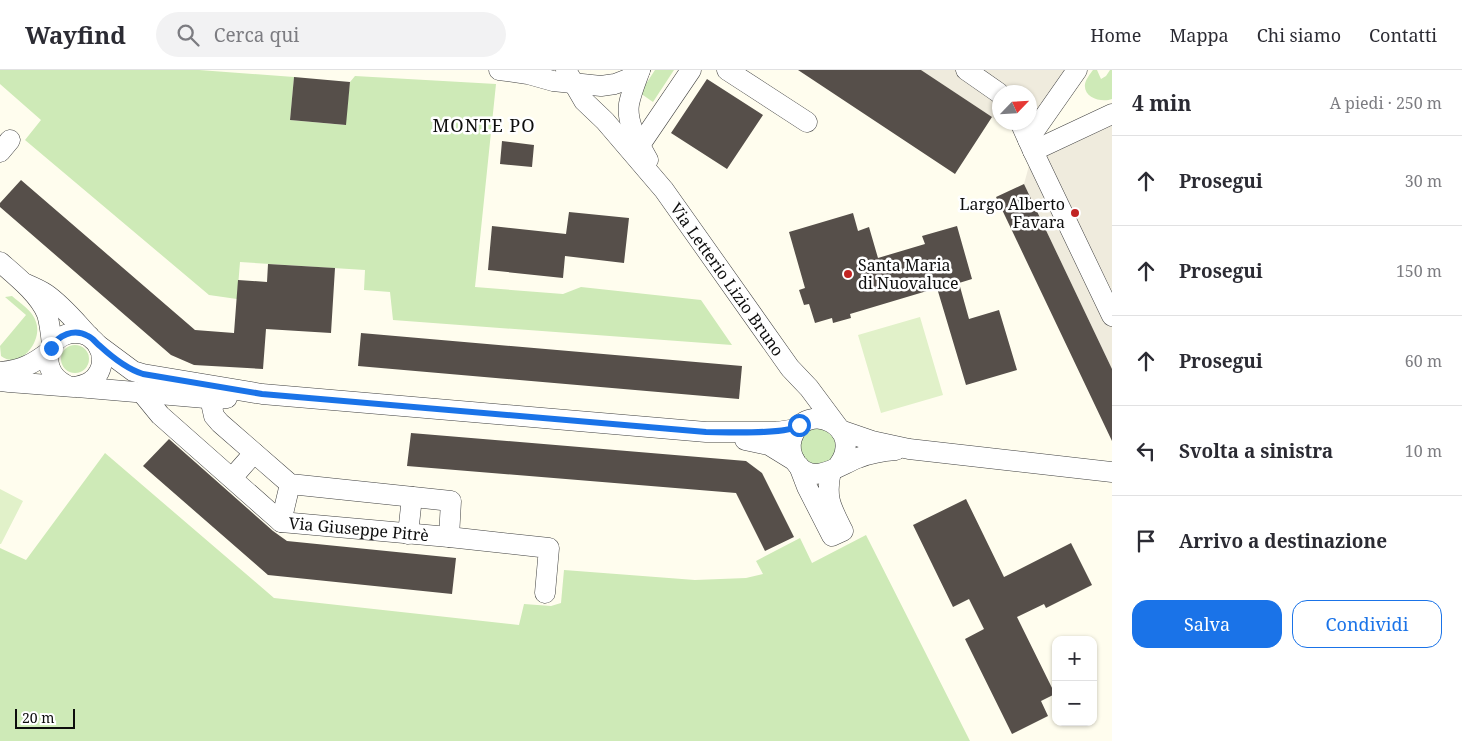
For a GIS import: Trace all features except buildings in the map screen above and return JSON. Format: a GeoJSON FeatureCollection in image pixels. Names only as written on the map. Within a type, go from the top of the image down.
{"type":"FeatureCollection","features":[{"type":"Feature","properties":{"kind":"street"},"geometry":{"type":"LineString","coordinates":[[499,70],[528,74],[553,81],[570,76],[601,86],[615,84],[628,79],[640,70]]}},
{"type":"Feature","properties":{"kind":"street"},"geometry":{"type":"LineString","coordinates":[[640,70],[629,106],[630,120],[640,145],[664,190]]}},
{"type":"Feature","properties":{"kind":"street"},"geometry":{"type":"LineString","coordinates":[[640,145],[692,70]]}},
{"type":"Feature","properties":{"kind":"street"},"geometry":{"type":"LineString","coordinates":[[727,70],[807,122]]}},
{"type":"Feature","properties":{"kind":"street"},"geometry":{"type":"LineString","coordinates":[[1027,138],[1077,70]]}},
{"type":"Feature","properties":{"kind":"street"},"geometry":{"type":"LineString","coordinates":[[969,71],[992,87]]}},
{"type":"Feature","properties":{"kind":"street"},"geometry":{"type":"LineString","coordinates":[[570,76],[584,101],[606,121],[664,190]]}},
{"type":"Feature","properties":{"kind":"street"},"geometry":{"type":"LineString","coordinates":[[1027,138],[1111,118]]}},
{"type":"Feature","properties":{"kind":"street"},"geometry":{"type":"LineString","coordinates":[[1027,138],[1112,316]]}},
{"type":"Feature","properties":{"kind":"street","name":"Via Letterio Lizio Bruno"},"geometry":{"type":"LineString","coordinates":[[664,190],[790,368]]}},
{"type":"Feature","properties":{"kind":"street"},"geometry":{"type":"LineString","coordinates":[[0,262],[26,284],[47,295],[74,319],[94,341],[101,353],[102,361],[101,370],[90,382],[82,386],[70,386],[60,382],[51,371],[49,365],[51,348],[49,320],[46,312],[26,284]]}},
{"type":"Feature","properties":{"kind":"street"},"geometry":{"type":"LineString","coordinates":[[0,372],[32,364],[51,348],[58,339],[65,334],[73,332],[82,333],[134,371],[143,374],[262,394],[706,432],[777,432],[798,427],[806,421],[815,418],[831,422],[839,428],[872,441],[909,448],[1112,472]]}},
{"type":"Feature","properties":{"kind":"street"},"geometry":{"type":"LineString","coordinates":[[790,368],[809,388],[839,428],[846,444],[843,460],[834,469],[828,484],[828,497],[843,531],[832,536],[790,448],[791,441],[803,414],[803,398],[790,368]]}},
{"type":"Feature","properties":{"kind":"street"},"geometry":{"type":"LineString","coordinates":[[0,381],[217,399],[262,394]]}},
{"type":"Feature","properties":{"kind":"street","name":"Via Giuseppe Pitrè"},"geometry":{"type":"LineString","coordinates":[[142,393],[160,415],[281,522],[549,548],[544,594]]}},
{"type":"Feature","properties":{"kind":"street"},"geometry":{"type":"LineString","coordinates":[[217,399],[212,407],[214,416],[290,484],[451,501],[449,537]]}},
{"type":"Feature","properties":{"kind":"street"},"geometry":{"type":"LineString","coordinates":[[706,432],[769,445],[811,473],[818,474],[860,457],[884,451],[909,448]]}},
{"type":"Feature","properties":{"kind":"street"},"geometry":{"type":"LineString","coordinates":[[232,478],[254,453]]}},
{"type":"Feature","properties":{"kind":"street"},"geometry":{"type":"LineString","coordinates":[[281,522],[290,484]]}},
{"type":"Feature","properties":{"kind":"street"},"geometry":{"type":"LineString","coordinates":[[408,534],[412,497]]}},
{"type":"Feature","properties":{"kind":"green space"},"geometry":{"type":"Polygon","coordinates":[[[0,70],[199,70],[294,77],[290,120],[345,125],[350,82],[355,76],[496,84],[475,287],[563,294],[581,287],[701,300],[732,345],[393,320],[390,292],[364,290],[365,270],[240,262],[237,299],[209,295],[25,140],[41,120],[0,84],[0,70]]]}},
{"type":"Feature","properties":{"kind":"green space"},"geometry":{"type":"Polygon","coordinates":[[[655,70],[674,70],[653,102],[640,93],[655,70]]]}},
{"type":"Feature","properties":{"kind":"green space"},"geometry":{"type":"Polygon","coordinates":[[[1093,70],[1097,70],[1101,79],[1112,70],[1112,99],[1099,100],[1087,93],[1085,84],[1093,70]]]}},
{"type":"Feature","properties":{"kind":"green space"},"geometry":{"type":"Polygon","coordinates":[[[12,296],[32,314],[37,330],[33,345],[28,352],[15,360],[8,360],[1,356],[0,346],[26,315],[5,297],[12,296]]]}},
{"type":"Feature","properties":{"kind":"green space"},"geometry":{"type":"Polygon","coordinates":[[[920,317],[943,395],[881,413],[858,335],[920,317]]]}},
{"type":"Feature","properties":{"kind":"green space"},"geometry":{"type":"Polygon","coordinates":[[[75,345],[85,349],[89,359],[85,369],[75,373],[65,369],[61,359],[65,349],[75,345]]]}},
{"type":"Feature","properties":{"kind":"green space"},"geometry":{"type":"Polygon","coordinates":[[[812,428],[829,429],[838,444],[830,463],[813,465],[802,457],[799,444],[802,436],[812,428]]]}},
{"type":"Feature","properties":{"kind":"green space"},"geometry":{"type":"Polygon","coordinates":[[[105,453],[274,598],[519,625],[524,604],[551,606],[561,603],[564,570],[695,580],[746,578],[763,574],[756,561],[800,538],[812,563],[866,535],[970,741],[0,741],[0,548],[26,560],[105,453]]]}},
{"type":"Feature","properties":{"kind":"green space"},"geometry":{"type":"Polygon","coordinates":[[[0,489],[23,501],[1,544],[0,544],[0,489]]]}},
{"type":"Feature","properties":{"kind":"shaded area"},"geometry":{"type":"Polygon","coordinates":[[[921,70],[1076,70],[1037,127],[1037,85],[992,85],[992,117],[921,70]]]}},
{"type":"Feature","properties":{"kind":"shaded area","name":"Largo Alberto Favara"},"geometry":{"type":"Polygon","coordinates":[[[1112,114],[1112,369],[1024,184],[1033,151],[1112,114]]]}},
{"type":"Feature","properties":{"kind":"shaded area"},"geometry":{"type":"Polygon","coordinates":[[[1012,130],[1035,130],[1028,140],[1012,130]]]}},
{"type":"Feature","properties":{"kind":"place","name":"Largo Alberto Favara"},"geometry":{"type":"Point","coordinates":[1075,213]}},
{"type":"Feature","properties":{"kind":"place","name":"Santa Maria di Nuovaluce"},"geometry":{"type":"Point","coordinates":[848,274]}},
{"type":"Feature","properties":{"kind":"district","name":"MONTE PO"},"geometry":{"type":"Point","coordinates":[484,125]}},
{"type":"Feature","properties":{"kind":"route"},"geometry":{"type":"LineString","coordinates":[[51,348],[65,334],[73,332],[82,333],[89,336],[98,345],[134,371],[262,394],[706,432],[777,432],[796,429],[799,425]]}}]}
